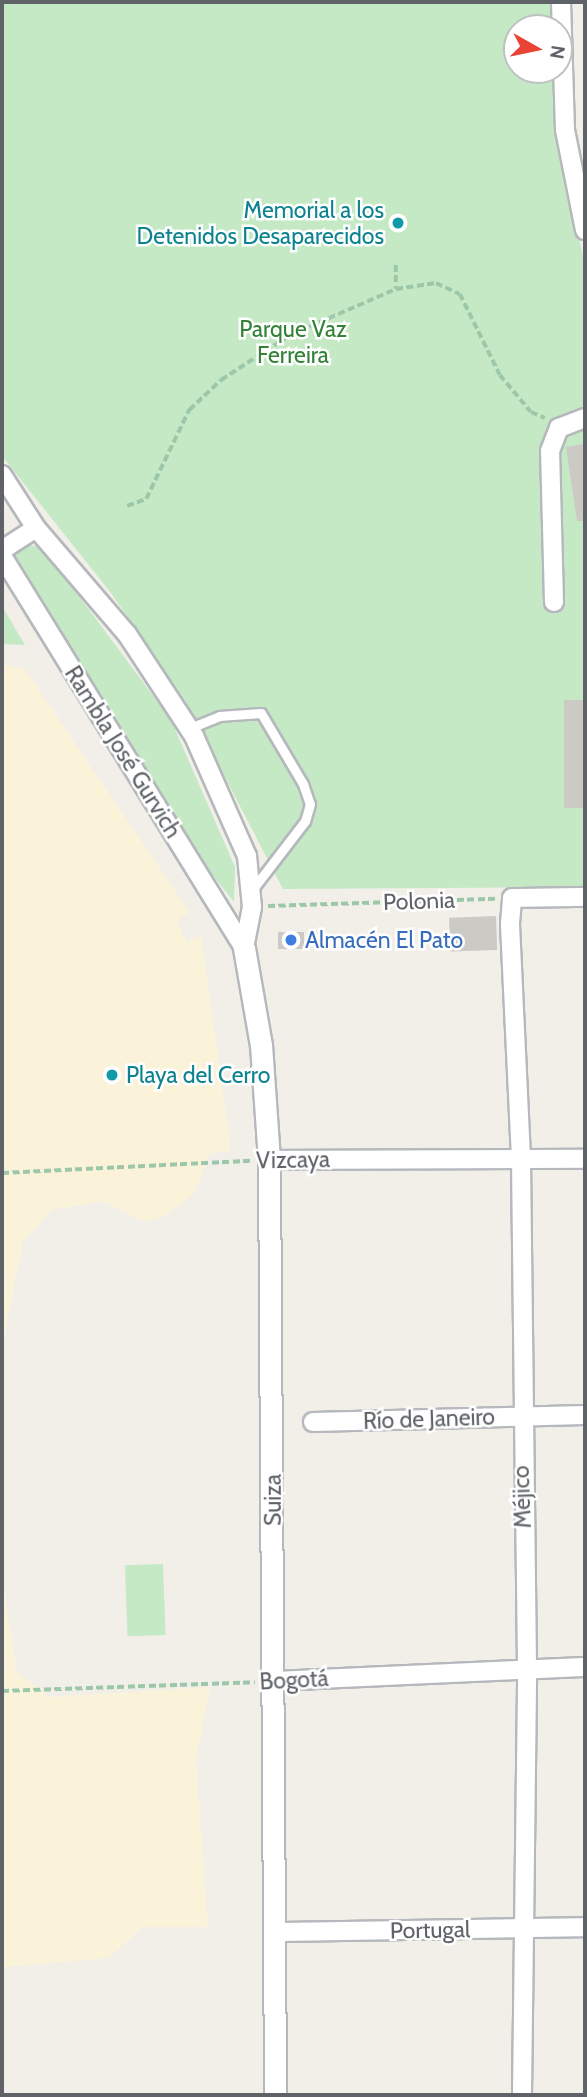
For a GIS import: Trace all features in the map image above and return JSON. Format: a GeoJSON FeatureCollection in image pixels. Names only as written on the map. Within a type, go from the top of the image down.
{"type":"FeatureCollection","features":[{"type":"Feature","properties":{"kind":"street"},"geometry":{"type":"LineString","coordinates":[[561,2],[565,130],[585,230]]}},
{"type":"Feature","properties":{"kind":"street"},"geometry":{"type":"LineString","coordinates":[[554,602],[549,500],[550,451],[559,428],[585,418]]}},
{"type":"Feature","properties":{"kind":"street"},"geometry":{"type":"LineString","coordinates":[[2,475],[36,528],[100,598],[190,728],[236,823],[252,898]]}},
{"type":"Feature","properties":{"kind":"street"},"geometry":{"type":"LineString","coordinates":[[2,550],[36,528]]}},
{"type":"Feature","properties":{"kind":"street","name":"Rambla José Gurvich"},"geometry":{"type":"LineString","coordinates":[[2,556],[244,948]]}},
{"type":"Feature","properties":{"kind":"street"},"geometry":{"type":"LineString","coordinates":[[512,898],[585,897]]}},
{"type":"Feature","properties":{"kind":"street","name":"Suiza"},"geometry":{"type":"LineString","coordinates":[[252,898],[244,948],[261,1045],[268,1160],[275,2095]]}},
{"type":"Feature","properties":{"kind":"street","name":"Méjico"},"geometry":{"type":"LineString","coordinates":[[512,898],[521,1158],[520,1416],[527,1666],[522,2095]]}},
{"type":"Feature","properties":{"kind":"street","name":"Vizcaya"},"geometry":{"type":"LineString","coordinates":[[268,1160],[585,1159]]}},
{"type":"Feature","properties":{"kind":"street","name":"Río de Janeiro"},"geometry":{"type":"LineString","coordinates":[[313,1422],[585,1415]]}},
{"type":"Feature","properties":{"kind":"street","name":"Bogotá"},"geometry":{"type":"LineString","coordinates":[[273,1681],[527,1666],[585,1667]]}},
{"type":"Feature","properties":{"kind":"street","name":"Portugal"},"geometry":{"type":"LineString","coordinates":[[274,1932],[585,1927]]}},
{"type":"Feature","properties":{"kind":"lane"},"geometry":{"type":"LineString","coordinates":[[190,728],[219,716],[261,713],[303,784],[310,804],[305,821],[252,898]]}},
{"type":"Feature","properties":{"kind":"path"},"geometry":{"type":"LineString","coordinates":[[396,265],[396,289]]}},
{"type":"Feature","properties":{"kind":"path"},"geometry":{"type":"LineString","coordinates":[[127,506],[146,499],[189,410],[213,387],[290,335],[396,289],[436,283],[460,294],[500,375],[531,412],[559,428]]}},
{"type":"Feature","properties":{"kind":"path","name":"Polonia"},"geometry":{"type":"LineString","coordinates":[[252,898],[512,898]]}},
{"type":"Feature","properties":{"kind":"path","name":"Vizcaya"},"geometry":{"type":"LineString","coordinates":[[2,1173],[268,1160]]}},
{"type":"Feature","properties":{"kind":"path","name":"Bogotá"},"geometry":{"type":"LineString","coordinates":[[2,1691],[273,1681]]}},
{"type":"Feature","properties":{"kind":"green space","name":"Parque Vaz Ferreira"},"geometry":{"type":"Polygon","coordinates":[[[2,2],[557,2],[557,14],[503,14],[503,84],[560,84],[564,158],[585,268],[585,887],[283,889],[186,702],[111,593],[2,456],[2,2]]]}},
{"type":"Feature","properties":{"kind":"green space"},"geometry":{"type":"Polygon","coordinates":[[[24,543],[44,549],[171,720],[235,867],[234,902],[192,849],[17,563],[14,554],[24,543]]]}},
{"type":"Feature","properties":{"kind":"green space"},"geometry":{"type":"Polygon","coordinates":[[[2,606],[25,645],[2,644],[2,606]]]}},
{"type":"Feature","properties":{"kind":"green space"},"geometry":{"type":"Polygon","coordinates":[[[163,1564],[165,1635],[128,1636],[125,1565],[163,1564]]]}},
{"type":"Feature","properties":{"kind":"sand","name":"Playa del Cerro"},"geometry":{"type":"Polygon","coordinates":[[[2,664],[25,669],[189,912],[177,921],[187,942],[201,935],[231,1151],[210,1153],[193,1195],[161,1218],[142,1221],[103,1201],[52,1210],[23,1242],[2,1348],[2,664]]]}},
{"type":"Feature","properties":{"kind":"sand"},"geometry":{"type":"Polygon","coordinates":[[[2,1577],[17,1672],[49,1697],[210,1687],[196,1761],[208,1927],[142,1927],[109,1958],[4,1967],[2,1577]]]}},
{"type":"Feature","properties":{"kind":"building"},"geometry":{"type":"Polygon","coordinates":[[[585,444],[585,521],[577,521],[566,447],[585,444]]]}},
{"type":"Feature","properties":{"kind":"building"},"geometry":{"type":"Polygon","coordinates":[[[564,700],[585,700],[585,808],[564,808],[564,700]]]}},
{"type":"Feature","properties":{"kind":"building"},"geometry":{"type":"Polygon","coordinates":[[[496,916],[497,950],[450,952],[449,918],[496,916]]]}},
{"type":"Feature","properties":{"kind":"building","name":"Almacén El Pato"},"geometry":{"type":"Polygon","coordinates":[[[278,932],[304,932],[304,949],[278,949],[278,932]]]}},
{"type":"Feature","properties":{"kind":"place","name":"Memorial a los Detenidos Desaparecidos"},"geometry":{"type":"Point","coordinates":[398,223]}},
{"type":"Feature","properties":{"kind":"place","name":"Almacén El Pato"},"geometry":{"type":"Point","coordinates":[291,940]}},
{"type":"Feature","properties":{"kind":"place","name":"Playa del Cerro"},"geometry":{"type":"Point","coordinates":[112,1075]}}]}
